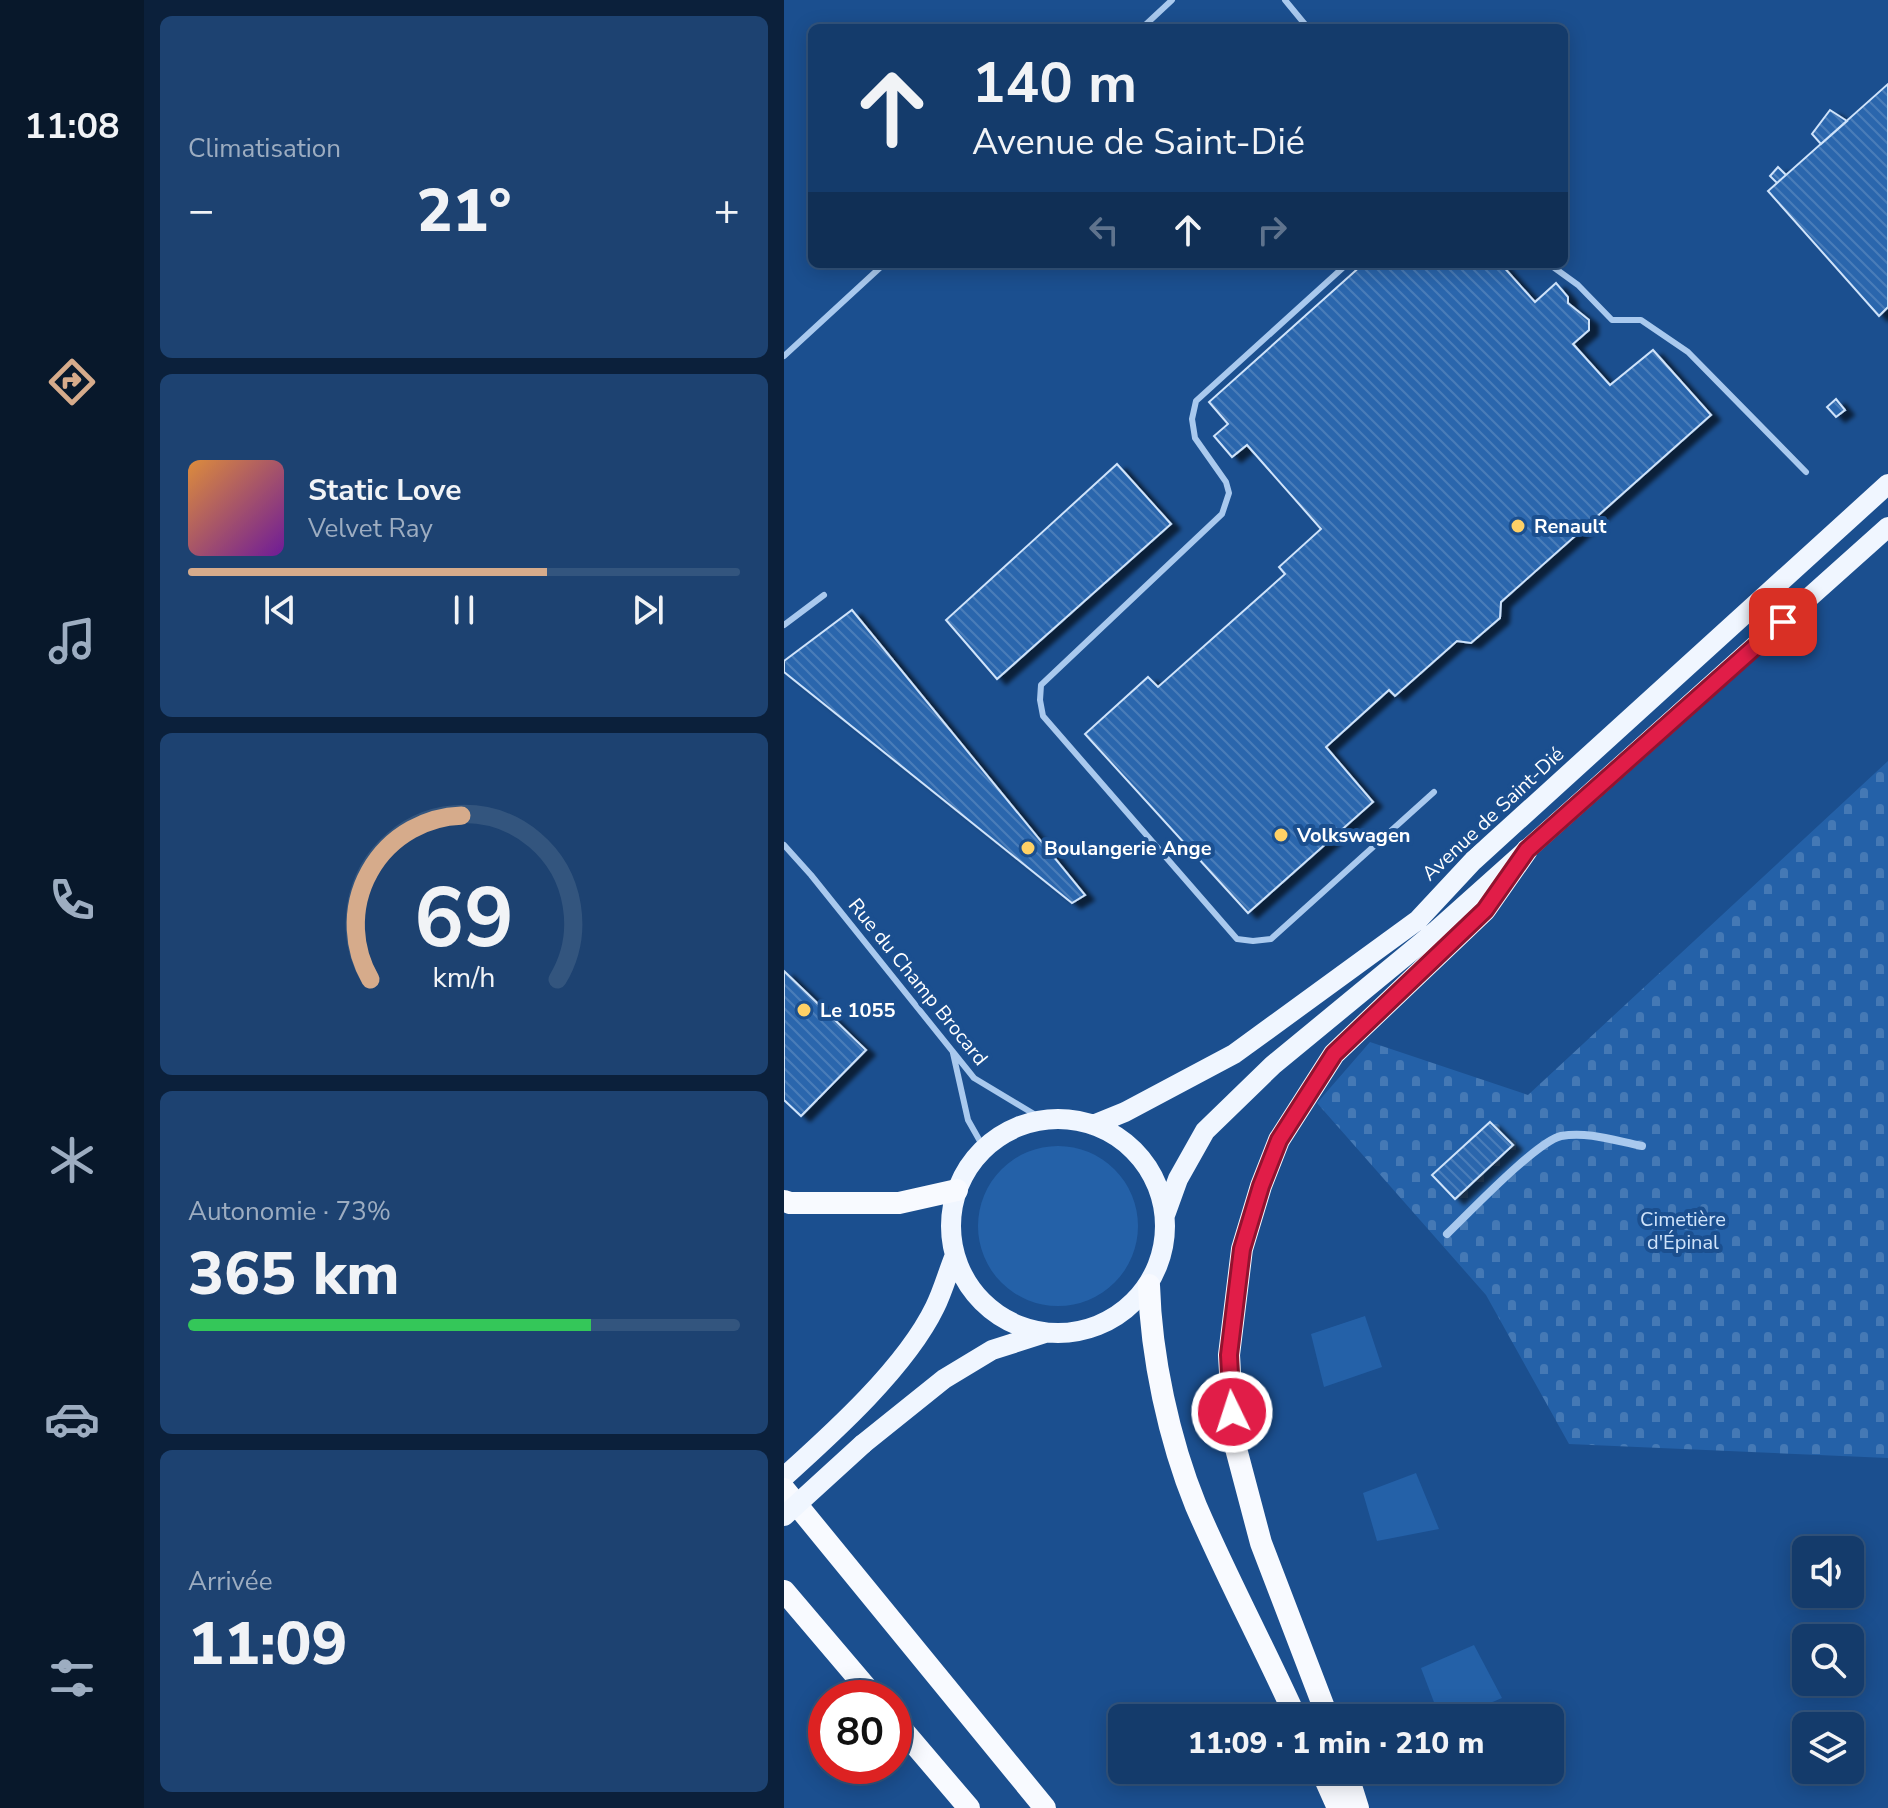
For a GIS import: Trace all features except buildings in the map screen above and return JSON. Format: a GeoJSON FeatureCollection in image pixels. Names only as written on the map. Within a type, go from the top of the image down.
{"type":"FeatureCollection","features":[{"type":"Feature","properties":{"kind":"highway"},"geometry":{"type":"LineString","coordinates":[[1323,1704],[1261,1543],[1234,1441],[1229,1355],[1242,1249],[1279,1140],[1334,1054],[1485,910],[1527,850]]}},
{"type":"Feature","properties":{"kind":"highway"},"geometry":{"type":"LineString","coordinates":[[784,1201],[899,1203],[957,1190]]}},
{"type":"Feature","properties":{"kind":"highway"},"geometry":{"type":"LineString","coordinates":[[1149,1285],[1150,1328],[1174,1438],[1191,1492],[1289,1704]]}},
{"type":"Feature","properties":{"kind":"highway"},"geometry":{"type":"LineString","coordinates":[[784,1489],[1045,1808]]}},
{"type":"Feature","properties":{"kind":"highway"},"geometry":{"type":"LineString","coordinates":[[784,1591],[860,1680]]}},
{"type":"Feature","properties":{"kind":"highway"},"geometry":{"type":"LineString","coordinates":[[912,1741],[969,1808]]}},
{"type":"Feature","properties":{"kind":"highway"},"geometry":{"type":"LineString","coordinates":[[1327,1784],[1338,1808]]}},
{"type":"Feature","properties":{"kind":"highway"},"geometry":{"type":"LineString","coordinates":[[1350,1784],[1358,1808]]}},
{"type":"Feature","properties":{"kind":"main road","name":"Avenue de Saint-Dié"},"geometry":{"type":"LineString","coordinates":[[1093,1125],[1125,1112],[1234,1054],[1418,920],[1473,861],[1888,484]]}},
{"type":"Feature","properties":{"kind":"main road"},"geometry":{"type":"LineString","coordinates":[[784,1516],[863,1444],[944,1379],[992,1350],[1046,1333],[1075,1332],[1104,1323],[1129,1307],[1149,1285],[1163,1251],[1165,1215],[1178,1179],[1205,1131],[1273,1065],[1437,930],[1884,532]]}},
{"type":"Feature","properties":{"kind":"main road"},"geometry":{"type":"LineString","coordinates":[[1046,1333],[1015,1325],[988,1308],[968,1284],[955,1255],[951,1233],[957,1190],[971,1164],[991,1143],[1016,1128],[1044,1120],[1068,1120],[1093,1125],[1115,1135],[1134,1150],[1155,1180],[1165,1215]]}},
{"type":"Feature","properties":{"kind":"main road"},"geometry":{"type":"LineString","coordinates":[[784,1477],[844,1423],[902,1357],[935,1309],[955,1255]]}},
{"type":"Feature","properties":{"kind":"street"},"geometry":{"type":"LineString","coordinates":[[1447,1234],[1520,1164],[1558,1137],[1583,1134],[1642,1146]]}},
{"type":"Feature","properties":{"kind":"lane"},"geometry":{"type":"LineString","coordinates":[[1146,24],[1172,0]]}},
{"type":"Feature","properties":{"kind":"lane"},"geometry":{"type":"LineString","coordinates":[[1285,0],[1305,24]]}},
{"type":"Feature","properties":{"kind":"lane"},"geometry":{"type":"LineString","coordinates":[[784,356],[880,268]]}},
{"type":"Feature","properties":{"kind":"lane"},"geometry":{"type":"LineString","coordinates":[[1343,268],[1196,401],[1192,419],[1195,438],[1226,482],[1229,493],[1222,514],[1041,685],[1040,700],[1043,716],[1237,939],[1271,939],[1434,792]]}},
{"type":"Feature","properties":{"kind":"lane"},"geometry":{"type":"LineString","coordinates":[[1555,268],[1578,285],[1612,320],[1641,320],[1688,352],[1806,472]]}},
{"type":"Feature","properties":{"kind":"lane"},"geometry":{"type":"LineString","coordinates":[[784,625],[824,595]]}},
{"type":"Feature","properties":{"kind":"lane","name":"Rue du Champ Brocard"},"geometry":{"type":"LineString","coordinates":[[784,845],[974,1078],[1044,1120]]}},
{"type":"Feature","properties":{"kind":"lane"},"geometry":{"type":"LineString","coordinates":[[952,1049],[968,1120],[985,1150]]}},
{"type":"Feature","properties":{"kind":"green space","name":"Cimetière d'Épinal"},"geometry":{"type":"Polygon","coordinates":[[[1888,761],[1888,1458],[1569,1444],[1486,1295],[1317,1103],[1370,1042],[1528,1095],[1888,761]]]}},
{"type":"Feature","properties":{"kind":"green space"},"geometry":{"type":"Polygon","coordinates":[[[1058,1146],[1089,1152],[1114,1170],[1132,1195],[1138,1226],[1132,1257],[1114,1282],[1089,1300],[1058,1306],[1027,1300],[1002,1282],[984,1257],[978,1226],[984,1195],[1002,1170],[1027,1152],[1058,1146]]]}},
{"type":"Feature","properties":{"kind":"green space"},"geometry":{"type":"Polygon","coordinates":[[[1365,1316],[1382,1367],[1324,1387],[1311,1334],[1365,1316]]]}},
{"type":"Feature","properties":{"kind":"green space"},"geometry":{"type":"Polygon","coordinates":[[[1416,1473],[1439,1529],[1377,1541],[1363,1493],[1416,1473]]]}},
{"type":"Feature","properties":{"kind":"green space"},"geometry":{"type":"Polygon","coordinates":[[[1474,1645],[1502,1698],[1488,1704],[1435,1704],[1421,1668],[1474,1645]]]}},
{"type":"Feature","properties":{"kind":"place","name":"Renault"},"geometry":{"type":"Point","coordinates":[1518,526]}},
{"type":"Feature","properties":{"kind":"place","name":"Volkswagen"},"geometry":{"type":"Point","coordinates":[1281,835]}},
{"type":"Feature","properties":{"kind":"place","name":"Boulangerie Ange"},"geometry":{"type":"Point","coordinates":[1028,848]}},
{"type":"Feature","properties":{"kind":"place","name":"Le 1055"},"geometry":{"type":"Point","coordinates":[804,1010]}},
{"type":"Feature","properties":{"kind":"route"},"geometry":{"type":"LineString","coordinates":[[1232,1412],[1229,1355],[1242,1249],[1279,1140],[1334,1054],[1485,910],[1527,850],[1783,622]]}}]}
